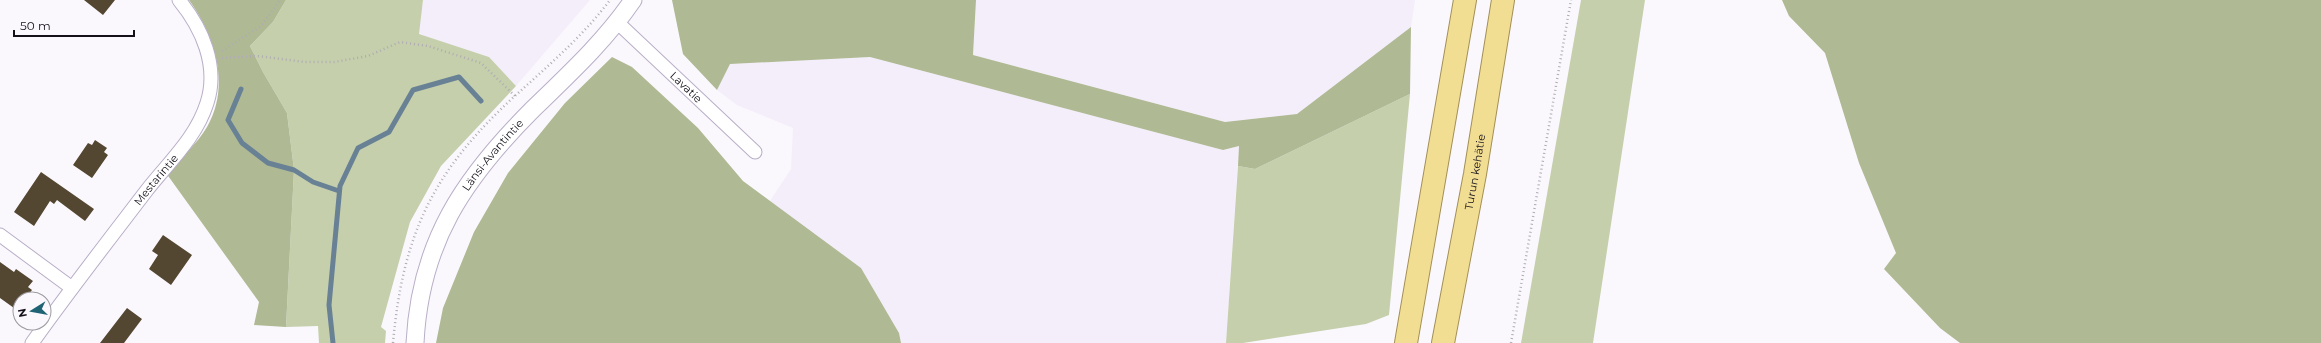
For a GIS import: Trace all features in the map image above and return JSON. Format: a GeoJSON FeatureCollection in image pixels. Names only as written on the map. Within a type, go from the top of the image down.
{"type":"FeatureCollection","features":[{"type":"Feature","properties":{"kind":"highway"},"geometry":{"type":"LineString","coordinates":[[1406,343],[1466,0]]}},
{"type":"Feature","properties":{"kind":"highway","name":"Turun kehätie"},"geometry":{"type":"LineString","coordinates":[[1443,343],[1475,174],[1503,0]]}},
{"type":"Feature","properties":{"kind":"street","name":"Mestarintie"},"geometry":{"type":"LineString","coordinates":[[32,343],[72,288],[155,181],[182,149],[200,122],[208,102],[210,59],[202,34],[179,0]]}},
{"type":"Feature","properties":{"kind":"street","name":"Länsi-Avantintie"},"geometry":{"type":"LineString","coordinates":[[415,343],[419,301],[425,274],[441,230],[455,203],[480,167],[507,137],[577,66],[617,22],[633,0]]}},
{"type":"Feature","properties":{"kind":"street","name":"Lavatie"},"geometry":{"type":"LineString","coordinates":[[617,22],[755,152]]}},
{"type":"Feature","properties":{"kind":"street"},"geometry":{"type":"LineString","coordinates":[[0,235],[72,288]]}},
{"type":"Feature","properties":{"kind":"path"},"geometry":{"type":"LineString","coordinates":[[210,59],[261,26],[280,0]]}},
{"type":"Feature","properties":{"kind":"path"},"geometry":{"type":"LineString","coordinates":[[1510,343],[1571,0]]}},
{"type":"Feature","properties":{"kind":"path"},"geometry":{"type":"LineString","coordinates":[[210,59],[257,56],[305,62],[334,62],[368,56],[400,42],[428,46],[481,63],[515,96]]}},
{"type":"Feature","properties":{"kind":"shaded area"},"geometry":{"type":"Polygon","coordinates":[[[423,0],[590,0],[516,86],[489,57],[418,34],[423,0]]]}},
{"type":"Feature","properties":{"kind":"shaded area"},"geometry":{"type":"Polygon","coordinates":[[[976,0],[1415,0],[1411,27],[1297,114],[1225,122],[973,55],[976,0]]]}},
{"type":"Feature","properties":{"kind":"shaded area"},"geometry":{"type":"Polygon","coordinates":[[[870,57],[1223,150],[1239,146],[1226,343],[901,343],[899,333],[861,268],[770,201],[791,169],[793,128],[737,105],[717,90],[730,64],[870,57]]]}},
{"type":"Feature","properties":{"kind":"green space"},"geometry":{"type":"Polygon","coordinates":[[[189,0],[286,0],[273,22],[250,46],[287,113],[294,170],[286,327],[254,325],[259,302],[166,173],[188,151],[207,127],[214,111],[218,94],[219,78],[217,61],[206,29],[189,0]]]}},
{"type":"Feature","properties":{"kind":"green space"},"geometry":{"type":"Polygon","coordinates":[[[286,0],[423,0],[419,34],[489,57],[516,86],[441,166],[410,222],[381,327],[386,331],[385,343],[319,343],[318,326],[286,327],[294,170],[287,113],[250,46],[273,22],[286,0]]]}},
{"type":"Feature","properties":{"kind":"green space"},"geometry":{"type":"Polygon","coordinates":[[[672,0],[976,0],[973,55],[1225,122],[1297,114],[1411,27],[1410,94],[1255,169],[1238,166],[1239,146],[1223,150],[870,57],[730,64],[717,90],[683,54],[672,0]]]}},
{"type":"Feature","properties":{"kind":"green space"},"geometry":{"type":"Polygon","coordinates":[[[1581,0],[1645,0],[1593,343],[1521,343],[1581,0]]]}},
{"type":"Feature","properties":{"kind":"green space"},"geometry":{"type":"Polygon","coordinates":[[[1782,0],[2321,0],[2321,343],[1960,343],[1940,328],[1884,269],[1896,253],[1859,163],[1825,53],[1789,16],[1782,0]]]}},
{"type":"Feature","properties":{"kind":"green space"},"geometry":{"type":"Polygon","coordinates":[[[612,57],[632,67],[698,128],[743,181],[861,268],[899,333],[901,343],[436,343],[443,308],[474,232],[508,173],[565,103],[612,57]]]}},
{"type":"Feature","properties":{"kind":"green space"},"geometry":{"type":"Polygon","coordinates":[[[1410,94],[1389,315],[1366,324],[1243,343],[1226,343],[1238,166],[1255,169],[1410,94]]]}},
{"type":"Feature","properties":{"kind":"building"},"geometry":{"type":"Polygon","coordinates":[[[84,0],[115,0],[103,15],[84,0]]]}},
{"type":"Feature","properties":{"kind":"building"},"geometry":{"type":"Polygon","coordinates":[[[95,140],[107,148],[104,152],[108,155],[92,178],[73,165],[88,143],[92,145],[95,140]]]}},
{"type":"Feature","properties":{"kind":"building"},"geometry":{"type":"Polygon","coordinates":[[[41,172],[94,209],[85,221],[57,200],[54,204],[50,201],[34,226],[14,212],[41,172]]]}},
{"type":"Feature","properties":{"kind":"building"},"geometry":{"type":"Polygon","coordinates":[[[163,235],[192,255],[171,285],[149,269],[158,255],[152,251],[163,235]]]}},
{"type":"Feature","properties":{"kind":"building"},"geometry":{"type":"Polygon","coordinates":[[[0,262],[14,272],[16,269],[33,281],[28,287],[32,290],[31,291],[12,291],[12,307],[0,298],[0,262]]]}},
{"type":"Feature","properties":{"kind":"building"},"geometry":{"type":"Polygon","coordinates":[[[127,308],[142,319],[124,343],[100,343],[127,308]]]}},
{"type":"Feature","properties":{"kind":"waterway"},"geometry":{"type":"LineString","coordinates":[[333,343],[329,305],[340,186],[358,148],[389,132],[413,90],[459,77],[481,101]]}},
{"type":"Feature","properties":{"kind":"waterway"},"geometry":{"type":"LineString","coordinates":[[241,89],[228,120],[242,143],[268,163],[294,170],[313,182],[339,191]]}}]}
